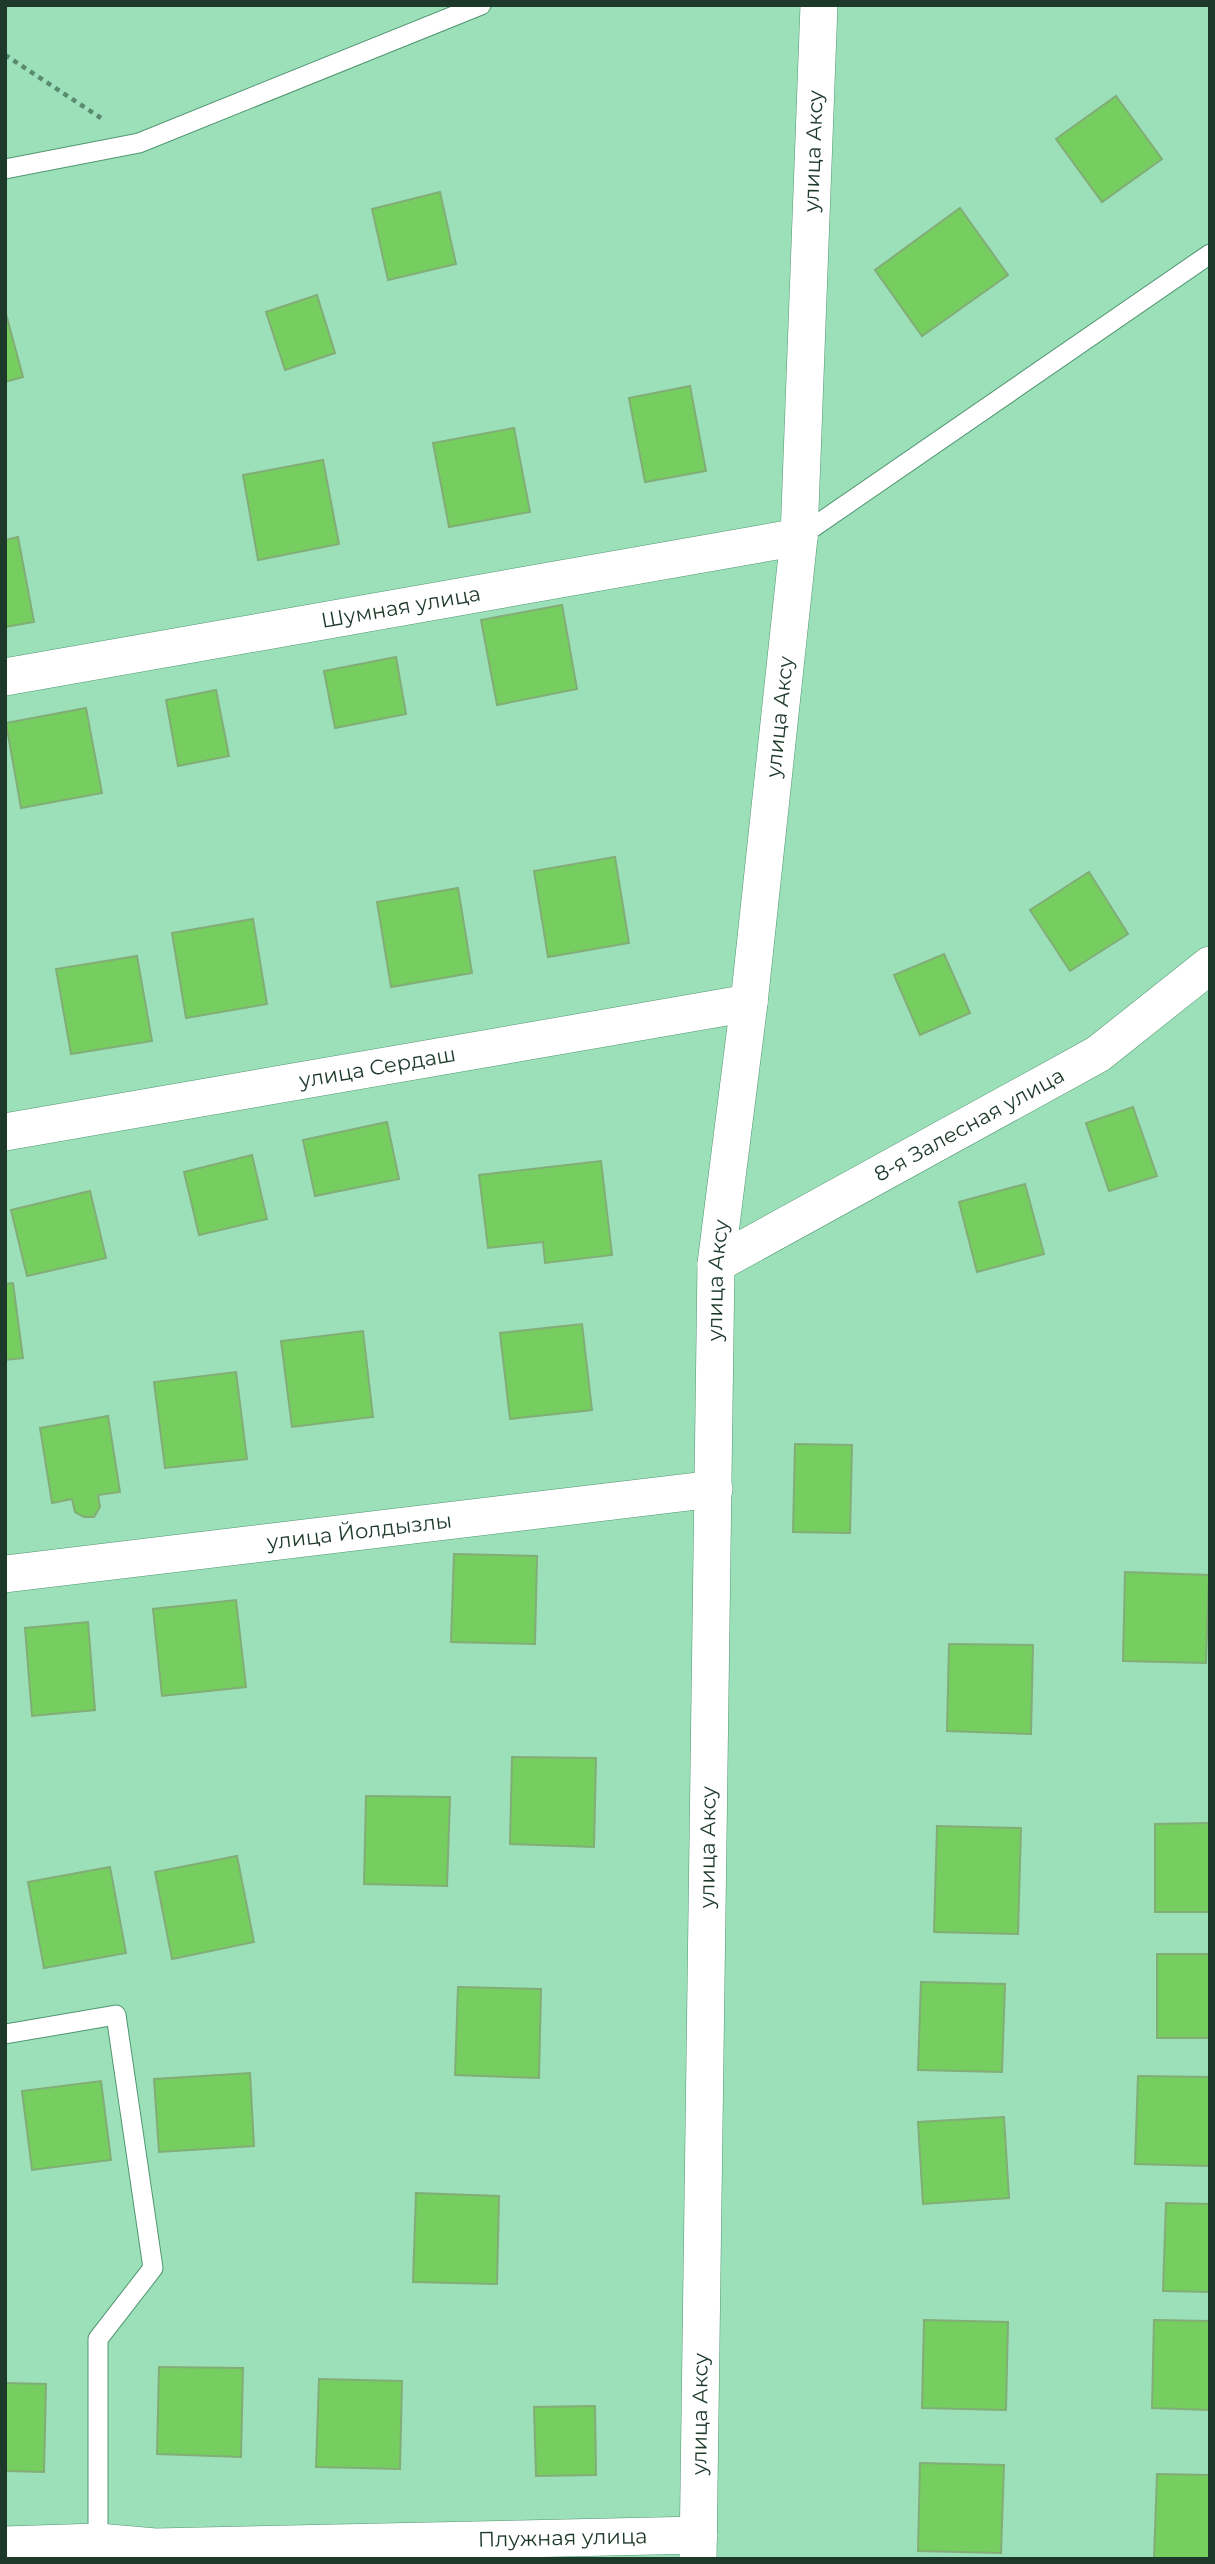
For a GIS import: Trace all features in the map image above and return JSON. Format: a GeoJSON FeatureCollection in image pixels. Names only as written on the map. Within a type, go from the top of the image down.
{"type":"FeatureCollection","features":[{"type":"Feature","properties":{"kind":"street","name":"улица Аксу"},"geometry":{"type":"LineString","coordinates":[[699,2547],[716,1264],[749,1003],[799,537],[819,5]]}},
{"type":"Feature","properties":{"kind":"street","name":"Шумная улица"},"geometry":{"type":"LineString","coordinates":[[5,677],[799,537]]}},
{"type":"Feature","properties":{"kind":"street","name":"8-я Залесная улица"},"geometry":{"type":"LineString","coordinates":[[716,1264],[1098,1054],[1210,965]]}},
{"type":"Feature","properties":{"kind":"street","name":"улица Сердаш"},"geometry":{"type":"LineString","coordinates":[[5,1132],[749,1003]]}},
{"type":"Feature","properties":{"kind":"street","name":"улица Йолдызлы"},"geometry":{"type":"LineString","coordinates":[[5,1574],[714,1489]]}},
{"type":"Feature","properties":{"kind":"street","name":"Плужная улица"},"geometry":{"type":"LineString","coordinates":[[5,2544],[98,2542],[155,2553],[699,2547]]}},
{"type":"Feature","properties":{"kind":"lane"},"geometry":{"type":"LineString","coordinates":[[5,169],[139,143],[481,5]]}},
{"type":"Feature","properties":{"kind":"lane"},"geometry":{"type":"LineString","coordinates":[[799,537],[1210,254]]}},
{"type":"Feature","properties":{"kind":"lane"},"geometry":{"type":"LineString","coordinates":[[5,2034],[116,2015],[153,2268],[98,2339],[98,2542]]}},
{"type":"Feature","properties":{"kind":"path"},"geometry":{"type":"LineString","coordinates":[[5,55],[139,143]]}},
{"type":"Feature","properties":{"kind":"building"},"geometry":{"type":"Polygon","coordinates":[[[1116,96],[1162,159],[1102,202],[1056,139],[1116,96]]]}},
{"type":"Feature","properties":{"kind":"building"},"geometry":{"type":"Polygon","coordinates":[[[440,192],[456,264],[388,280],[372,209],[440,192]]]}},
{"type":"Feature","properties":{"kind":"building"},"geometry":{"type":"Polygon","coordinates":[[[960,208],[1008,275],[922,336],[875,270],[960,208]]]}},
{"type":"Feature","properties":{"kind":"building"},"geometry":{"type":"Polygon","coordinates":[[[317,295],[335,353],[285,370],[266,312],[317,295]]]}},
{"type":"Feature","properties":{"kind":"building"},"geometry":{"type":"Polygon","coordinates":[[[5,310],[23,377],[5,382],[5,310]]]}},
{"type":"Feature","properties":{"kind":"building"},"geometry":{"type":"Polygon","coordinates":[[[690,386],[706,471],[645,482],[629,398],[690,386]]]}},
{"type":"Feature","properties":{"kind":"building"},"geometry":{"type":"Polygon","coordinates":[[[514,428],[530,512],[449,527],[433,443],[514,428]]]}},
{"type":"Feature","properties":{"kind":"building"},"geometry":{"type":"Polygon","coordinates":[[[323,460],[339,544],[258,560],[243,475],[323,460]]]}},
{"type":"Feature","properties":{"kind":"building"},"geometry":{"type":"Polygon","coordinates":[[[18,537],[34,622],[5,627],[5,540],[18,537]]]}},
{"type":"Feature","properties":{"kind":"building"},"geometry":{"type":"Polygon","coordinates":[[[562,605],[577,689],[497,705],[481,620],[562,605]]]}},
{"type":"Feature","properties":{"kind":"building"},"geometry":{"type":"Polygon","coordinates":[[[396,657],[406,714],[335,728],[324,671],[396,657]]]}},
{"type":"Feature","properties":{"kind":"building"},"geometry":{"type":"Polygon","coordinates":[[[216,690],[229,756],[178,766],[166,700],[216,690]]]}},
{"type":"Feature","properties":{"kind":"building"},"geometry":{"type":"Polygon","coordinates":[[[86,708],[102,793],[21,808],[6,723],[86,708]]]}},
{"type":"Feature","properties":{"kind":"building"},"geometry":{"type":"Polygon","coordinates":[[[615,857],[629,943],[548,957],[534,871],[615,857]]]}},
{"type":"Feature","properties":{"kind":"building"},"geometry":{"type":"Polygon","coordinates":[[[1089,872],[1128,934],[1070,971],[1030,910],[1089,872]]]}},
{"type":"Feature","properties":{"kind":"building"},"geometry":{"type":"Polygon","coordinates":[[[458,888],[472,973],[391,987],[377,902],[458,888]]]}},
{"type":"Feature","properties":{"kind":"building"},"geometry":{"type":"Polygon","coordinates":[[[253,919],[267,1004],[186,1018],[172,933],[253,919]]]}},
{"type":"Feature","properties":{"kind":"building"},"geometry":{"type":"Polygon","coordinates":[[[944,954],[970,1013],[920,1035],[894,975],[944,954]]]}},
{"type":"Feature","properties":{"kind":"building"},"geometry":{"type":"Polygon","coordinates":[[[137,956],[152,1041],[71,1054],[56,969],[137,956]]]}},
{"type":"Feature","properties":{"kind":"building"},"geometry":{"type":"Polygon","coordinates":[[[1133,1107],[1157,1176],[1109,1191],[1086,1123],[1133,1107]]]}},
{"type":"Feature","properties":{"kind":"building"},"geometry":{"type":"Polygon","coordinates":[[[387,1122],[399,1179],[315,1196],[303,1140],[387,1122]]]}},
{"type":"Feature","properties":{"kind":"building"},"geometry":{"type":"Polygon","coordinates":[[[252,1155],[267,1219],[199,1235],[184,1172],[252,1155]]]}},
{"type":"Feature","properties":{"kind":"building"},"geometry":{"type":"Polygon","coordinates":[[[601,1161],[612,1255],[545,1263],[543,1242],[488,1248],[479,1175],[601,1161]]]}},
{"type":"Feature","properties":{"kind":"building"},"geometry":{"type":"Polygon","coordinates":[[[1025,1184],[1044,1254],[977,1272],[959,1202],[1025,1184]]]}},
{"type":"Feature","properties":{"kind":"building"},"geometry":{"type":"Polygon","coordinates":[[[90,1191],[106,1258],[27,1276],[11,1210],[90,1191]]]}},
{"type":"Feature","properties":{"kind":"building"},"geometry":{"type":"Polygon","coordinates":[[[13,1283],[23,1358],[5,1360],[5,1284],[13,1283]]]}},
{"type":"Feature","properties":{"kind":"building"},"geometry":{"type":"Polygon","coordinates":[[[582,1324],[592,1410],[510,1419],[500,1333],[582,1324]]]}},
{"type":"Feature","properties":{"kind":"building"},"geometry":{"type":"Polygon","coordinates":[[[363,1331],[373,1417],[292,1427],[281,1341],[363,1331]]]}},
{"type":"Feature","properties":{"kind":"building"},"geometry":{"type":"Polygon","coordinates":[[[236,1372],[247,1459],[165,1468],[154,1382],[236,1372]]]}},
{"type":"Feature","properties":{"kind":"building"},"geometry":{"type":"Polygon","coordinates":[[[108,1416],[120,1492],[98,1495],[100,1507],[94,1517],[84,1517],[75,1512],[72,1499],[52,1503],[40,1428],[108,1416]]]}},
{"type":"Feature","properties":{"kind":"building"},"geometry":{"type":"Polygon","coordinates":[[[795,1444],[852,1445],[850,1533],[793,1532],[795,1444]]]}},
{"type":"Feature","properties":{"kind":"building"},"geometry":{"type":"Polygon","coordinates":[[[454,1554],[537,1556],[535,1644],[451,1642],[454,1554]]]}},
{"type":"Feature","properties":{"kind":"building"},"geometry":{"type":"Polygon","coordinates":[[[1125,1572],[1209,1575],[1206,1663],[1123,1661],[1125,1572]]]}},
{"type":"Feature","properties":{"kind":"building"},"geometry":{"type":"Polygon","coordinates":[[[236,1600],[246,1687],[162,1696],[153,1609],[236,1600]]]}},
{"type":"Feature","properties":{"kind":"building"},"geometry":{"type":"Polygon","coordinates":[[[88,1622],[95,1710],[32,1716],[25,1628],[88,1622]]]}},
{"type":"Feature","properties":{"kind":"building"},"geometry":{"type":"Polygon","coordinates":[[[949,1644],[1033,1645],[1031,1734],[947,1731],[949,1644]]]}},
{"type":"Feature","properties":{"kind":"building"},"geometry":{"type":"Polygon","coordinates":[[[512,1757],[596,1758],[594,1847],[510,1844],[512,1757]]]}},
{"type":"Feature","properties":{"kind":"building"},"geometry":{"type":"Polygon","coordinates":[[[366,1796],[450,1797],[447,1886],[364,1884],[366,1796]]]}},
{"type":"Feature","properties":{"kind":"building"},"geometry":{"type":"Polygon","coordinates":[[[1210,1823],[1210,1912],[1155,1912],[1155,1824],[1210,1823]]]}},
{"type":"Feature","properties":{"kind":"building"},"geometry":{"type":"Polygon","coordinates":[[[937,1826],[1021,1828],[1018,1934],[934,1932],[937,1826]]]}},
{"type":"Feature","properties":{"kind":"building"},"geometry":{"type":"Polygon","coordinates":[[[237,1856],[254,1942],[172,1959],[155,1872],[237,1856]]]}},
{"type":"Feature","properties":{"kind":"building"},"geometry":{"type":"Polygon","coordinates":[[[110,1867],[126,1953],[44,1968],[28,1882],[110,1867]]]}},
{"type":"Feature","properties":{"kind":"building"},"geometry":{"type":"Polygon","coordinates":[[[1157,1954],[1210,1954],[1210,2038],[1157,2038],[1157,1954]]]}},
{"type":"Feature","properties":{"kind":"building"},"geometry":{"type":"Polygon","coordinates":[[[921,1982],[1005,1984],[1002,2072],[918,2070],[921,1982]]]}},
{"type":"Feature","properties":{"kind":"building"},"geometry":{"type":"Polygon","coordinates":[[[458,1987],[541,1989],[539,2078],[455,2075],[458,1987]]]}},
{"type":"Feature","properties":{"kind":"building"},"geometry":{"type":"Polygon","coordinates":[[[250,2073],[254,2146],[159,2152],[154,2079],[250,2073]]]}},
{"type":"Feature","properties":{"kind":"building"},"geometry":{"type":"Polygon","coordinates":[[[1138,2076],[1210,2077],[1210,2166],[1135,2164],[1138,2076]]]}},
{"type":"Feature","properties":{"kind":"building"},"geometry":{"type":"Polygon","coordinates":[[[101,2081],[111,2160],[32,2170],[22,2091],[101,2081]]]}},
{"type":"Feature","properties":{"kind":"building"},"geometry":{"type":"Polygon","coordinates":[[[1004,2117],[1009,2198],[923,2204],[918,2122],[1004,2117]]]}},
{"type":"Feature","properties":{"kind":"building"},"geometry":{"type":"Polygon","coordinates":[[[416,2193],[499,2196],[497,2284],[413,2282],[416,2193]]]}},
{"type":"Feature","properties":{"kind":"building"},"geometry":{"type":"Polygon","coordinates":[[[1166,2203],[1210,2204],[1210,2292],[1163,2291],[1166,2203]]]}},
{"type":"Feature","properties":{"kind":"building"},"geometry":{"type":"Polygon","coordinates":[[[924,2320],[1008,2322],[1006,2410],[922,2408],[924,2320]]]}},
{"type":"Feature","properties":{"kind":"building"},"geometry":{"type":"Polygon","coordinates":[[[1154,2320],[1210,2321],[1210,2410],[1152,2408],[1154,2320]]]}},
{"type":"Feature","properties":{"kind":"building"},"geometry":{"type":"Polygon","coordinates":[[[159,2367],[243,2368],[241,2457],[157,2454],[159,2367]]]}},
{"type":"Feature","properties":{"kind":"building"},"geometry":{"type":"Polygon","coordinates":[[[319,2379],[402,2381],[400,2469],[316,2467],[319,2379]]]}},
{"type":"Feature","properties":{"kind":"building"},"geometry":{"type":"Polygon","coordinates":[[[5,2383],[46,2384],[44,2472],[5,2471],[5,2383]]]}},
{"type":"Feature","properties":{"kind":"building"},"geometry":{"type":"Polygon","coordinates":[[[595,2406],[596,2475],[536,2476],[534,2407],[595,2406]]]}},
{"type":"Feature","properties":{"kind":"building"},"geometry":{"type":"Polygon","coordinates":[[[920,2463],[1004,2465],[1001,2553],[918,2551],[920,2463]]]}},
{"type":"Feature","properties":{"kind":"building"},"geometry":{"type":"Polygon","coordinates":[[[1157,2474],[1210,2475],[1210,2559],[1154,2559],[1157,2474]]]}}]}
